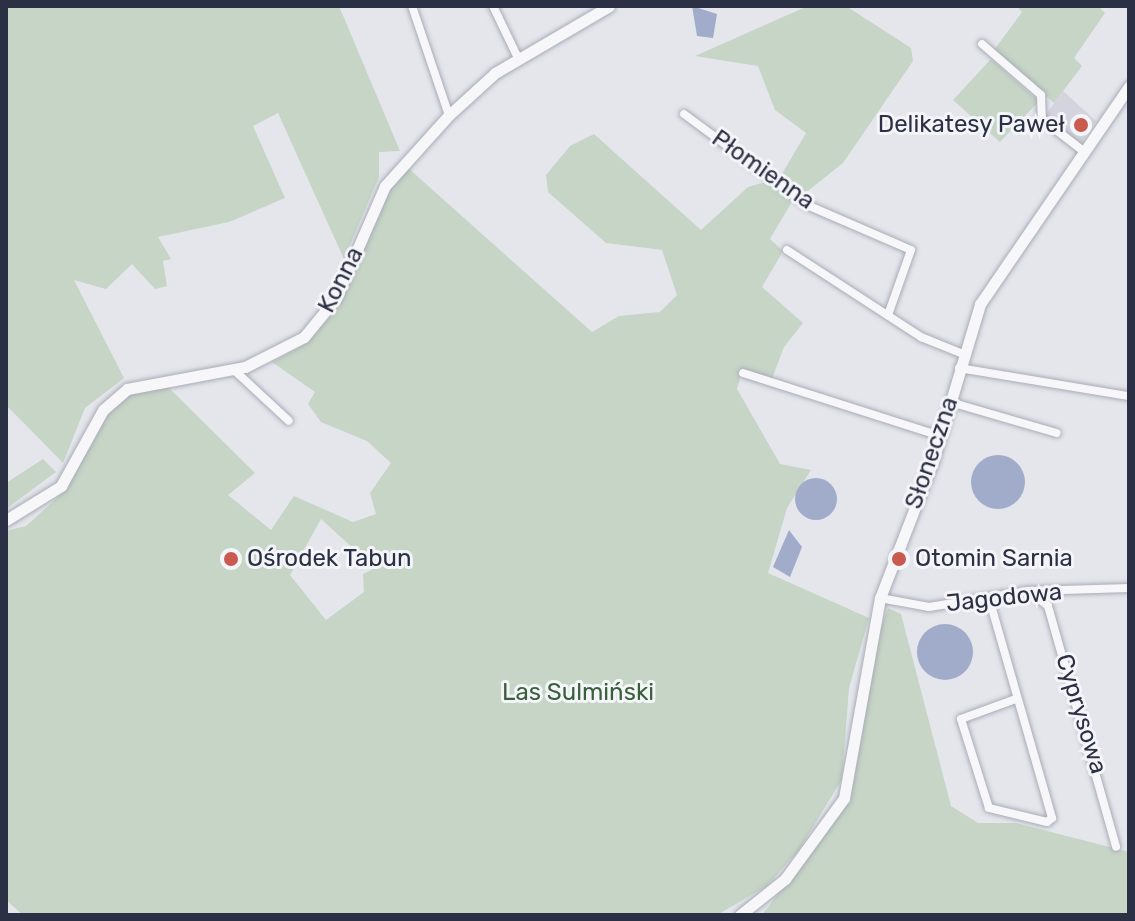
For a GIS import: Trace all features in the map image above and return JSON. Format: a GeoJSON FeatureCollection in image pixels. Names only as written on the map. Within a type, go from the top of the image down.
{"type":"FeatureCollection","features":[{"type":"Feature","properties":{"kind":"street"},"geometry":{"type":"LineString","coordinates":[[412,6],[449,115]]}},
{"type":"Feature","properties":{"kind":"street"},"geometry":{"type":"LineString","coordinates":[[493,6],[518,58]]}},
{"type":"Feature","properties":{"kind":"street","name":"Konna"},"geometry":{"type":"LineString","coordinates":[[6,520],[61,486],[119,394],[145,381],[233,369],[288,348],[323,317],[385,186],[449,115],[518,58],[606,7]]}},
{"type":"Feature","properties":{"kind":"street"},"geometry":{"type":"LineString","coordinates":[[982,44],[1041,95],[1042,119],[1082,150]]}},
{"type":"Feature","properties":{"kind":"street","name":"Słoneczna"},"geometry":{"type":"LineString","coordinates":[[740,915],[785,879],[846,793],[880,598],[941,436],[963,354],[989,284],[1129,86]]}},
{"type":"Feature","properties":{"kind":"street","name":"Płomienna"},"geometry":{"type":"LineString","coordinates":[[684,114],[807,205],[911,250],[888,315]]}},
{"type":"Feature","properties":{"kind":"street"},"geometry":{"type":"LineString","coordinates":[[787,250],[888,315],[963,354]]}},
{"type":"Feature","properties":{"kind":"street"},"geometry":{"type":"LineString","coordinates":[[959,368],[1129,396]]}},
{"type":"Feature","properties":{"kind":"street"},"geometry":{"type":"LineString","coordinates":[[233,369],[289,421]]}},
{"type":"Feature","properties":{"kind":"street"},"geometry":{"type":"LineString","coordinates":[[743,373],[941,436]]}},
{"type":"Feature","properties":{"kind":"street"},"geometry":{"type":"LineString","coordinates":[[950,402],[1057,433]]}},
{"type":"Feature","properties":{"kind":"street"},"geometry":{"type":"LineString","coordinates":[[1129,588],[1129,596]]}},
{"type":"Feature","properties":{"kind":"street","name":"Jagodowa"},"geometry":{"type":"LineString","coordinates":[[880,598],[929,607],[1029,591],[1129,588]]}},
{"type":"Feature","properties":{"kind":"street","name":"Cyprysowa"},"geometry":{"type":"LineString","coordinates":[[1029,591],[1048,606],[1116,847]]}},
{"type":"Feature","properties":{"kind":"street"},"geometry":{"type":"LineString","coordinates":[[989,598],[1052,818],[1022,822],[994,814],[961,719],[1016,699]]}},
{"type":"Feature","properties":{"kind":"shaded area"},"geometry":{"type":"Polygon","coordinates":[[[1063,91],[1096,121],[1080,144],[1045,116],[1063,91]]]}},
{"type":"Feature","properties":{"kind":"green space"},"geometry":{"type":"Polygon","coordinates":[[[6,6],[339,6],[400,151],[379,152],[379,177],[344,259],[278,113],[253,126],[285,198],[229,222],[158,237],[171,259],[163,261],[167,286],[155,289],[132,264],[106,289],[74,280],[124,378],[85,408],[63,463],[6,405],[6,6]]]}},
{"type":"Feature","properties":{"kind":"green space"},"geometry":{"type":"Polygon","coordinates":[[[808,6],[846,6],[911,48],[913,61],[843,163],[804,194],[779,179],[806,133],[775,110],[758,66],[695,56],[808,6]]]}},
{"type":"Feature","properties":{"kind":"green space"},"geometry":{"type":"Polygon","coordinates":[[[1016,6],[1098,6],[1105,13],[1074,58],[1082,66],[1054,103],[994,50],[1022,12],[1016,6]]]}},
{"type":"Feature","properties":{"kind":"green space"},"geometry":{"type":"Polygon","coordinates":[[[991,59],[1039,101],[1000,142],[953,100],[991,59]]]}},
{"type":"Feature","properties":{"kind":"green space","name":"Las Sulmiński"},"geometry":{"type":"Polygon","coordinates":[[[594,134],[701,230],[748,187],[769,181],[793,200],[770,239],[783,251],[762,287],[803,323],[784,347],[771,381],[742,371],[737,389],[780,464],[811,470],[787,508],[768,573],[869,618],[849,688],[842,779],[799,850],[767,886],[717,915],[23,915],[6,900],[6,531],[26,526],[67,489],[104,417],[131,392],[163,382],[255,473],[228,495],[271,530],[294,496],[353,522],[376,514],[370,493],[391,463],[367,441],[321,422],[308,404],[315,392],[272,362],[300,347],[336,311],[383,196],[408,168],[592,332],[619,316],[660,312],[677,295],[662,250],[606,243],[548,192],[546,175],[570,146],[594,134]],[[321,519],[290,575],[326,620],[364,592],[363,574],[375,568],[321,519]]]}},
{"type":"Feature","properties":{"kind":"green space"},"geometry":{"type":"Polygon","coordinates":[[[43,459],[56,472],[6,509],[6,483],[43,459]]]}},
{"type":"Feature","properties":{"kind":"green space"},"geometry":{"type":"Polygon","coordinates":[[[888,608],[901,614],[951,806],[978,823],[1016,823],[1129,852],[1129,915],[762,915],[851,797],[872,651],[888,608]]]}},
{"type":"Feature","properties":{"kind":"water"},"geometry":{"type":"Polygon","coordinates":[[[692,6],[717,14],[713,38],[697,36],[692,6]]]}},
{"type":"Feature","properties":{"kind":"water"},"geometry":{"type":"Polygon","coordinates":[[[998,455],[1017,463],[1025,482],[1017,501],[998,509],[979,501],[971,482],[979,463],[998,455]]]}},
{"type":"Feature","properties":{"kind":"water"},"geometry":{"type":"Polygon","coordinates":[[[816,478],[831,484],[837,499],[831,514],[816,520],[801,514],[795,499],[801,484],[816,478]]]}},
{"type":"Feature","properties":{"kind":"water"},"geometry":{"type":"Polygon","coordinates":[[[789,530],[802,547],[790,577],[773,567],[789,530]]]}},
{"type":"Feature","properties":{"kind":"water"},"geometry":{"type":"Polygon","coordinates":[[[945,624],[965,632],[973,652],[965,672],[945,680],[925,672],[917,652],[925,632],[945,624]]]}},
{"type":"Feature","properties":{"kind":"place","name":"Delikatesy Paweł"},"geometry":{"type":"Point","coordinates":[1081,125]}},
{"type":"Feature","properties":{"kind":"place","name":"Ośrodek Tabun"},"geometry":{"type":"Point","coordinates":[231,559]}},
{"type":"Feature","properties":{"kind":"place","name":"Otomin Sarnia"},"geometry":{"type":"Point","coordinates":[899,559]}}]}
